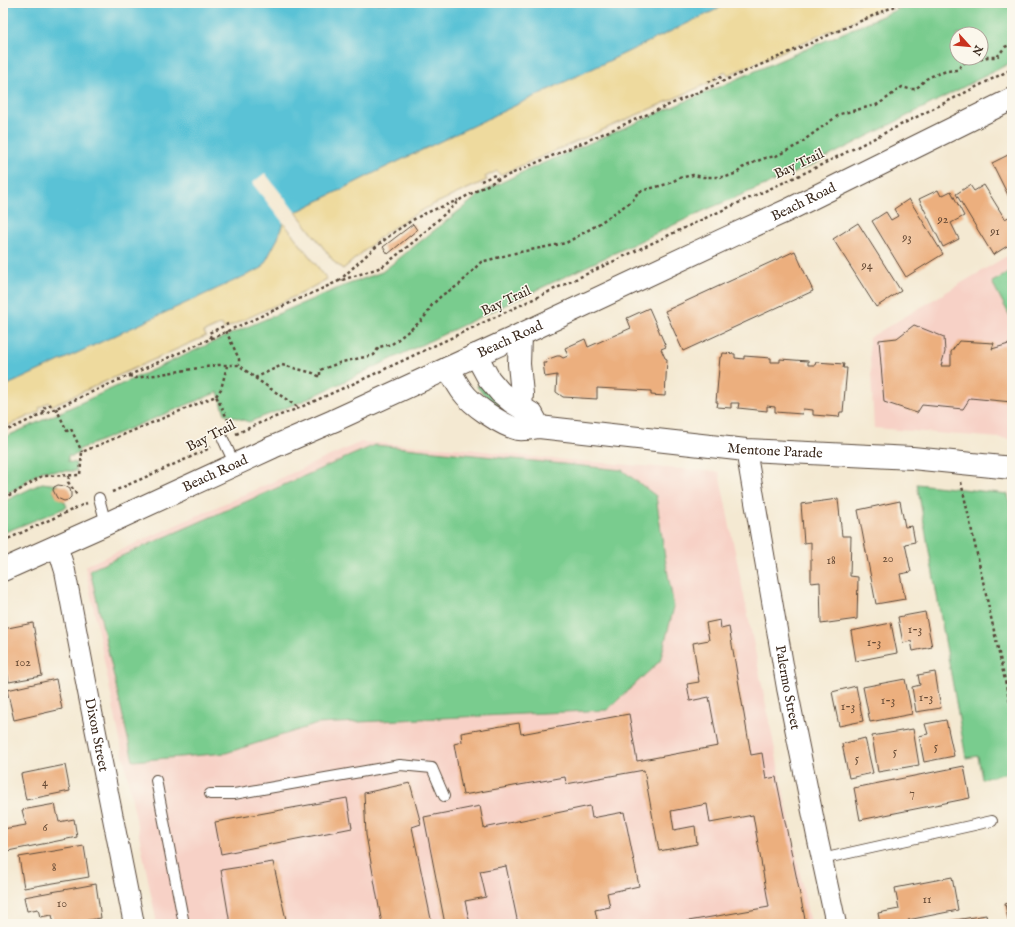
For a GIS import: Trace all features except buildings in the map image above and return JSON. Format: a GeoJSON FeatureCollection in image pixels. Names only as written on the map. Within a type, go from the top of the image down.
{"type":"FeatureCollection","features":[{"type":"Feature","properties":{"kind":"main road","name":"Beach Road"},"geometry":{"type":"LineString","coordinates":[[3,570],[520,335],[786,211],[1012,99]]}},
{"type":"Feature","properties":{"kind":"main road"},"geometry":{"type":"LineString","coordinates":[[520,335],[519,364],[522,394],[521,407]]}},
{"type":"Feature","properties":{"kind":"main road"},"geometry":{"type":"LineString","coordinates":[[476,355],[495,387],[506,398],[532,414],[539,427]]}},
{"type":"Feature","properties":{"kind":"main road","name":"Mentone Parade"},"geometry":{"type":"LineString","coordinates":[[448,368],[462,392],[474,404],[506,424],[519,429],[539,427],[746,450],[912,458],[1012,468]]}},
{"type":"Feature","properties":{"kind":"street","name":"Palermo Street"},"geometry":{"type":"LineString","coordinates":[[746,450],[787,688],[836,924]]}},
{"type":"Feature","properties":{"kind":"street","name":"Dixon Street"},"geometry":{"type":"LineString","coordinates":[[57,545],[65,571],[134,924]]}},
{"type":"Feature","properties":{"kind":"lane"},"geometry":{"type":"LineString","coordinates":[[223,439],[234,465]]}},
{"type":"Feature","properties":{"kind":"lane"},"geometry":{"type":"LineString","coordinates":[[98,498],[106,524]]}},
{"type":"Feature","properties":{"kind":"lane"},"geometry":{"type":"LineString","coordinates":[[210,794],[234,794],[400,765],[432,768],[444,796]]}},
{"type":"Feature","properties":{"kind":"lane"},"geometry":{"type":"LineString","coordinates":[[156,780],[184,924]]}},
{"type":"Feature","properties":{"kind":"lane"},"geometry":{"type":"LineString","coordinates":[[822,859],[992,821]]}},
{"type":"Feature","properties":{"kind":"path"},"geometry":{"type":"LineString","coordinates":[[339,281],[388,237],[419,216],[461,199],[497,180],[902,3]]}},
{"type":"Feature","properties":{"kind":"path"},"geometry":{"type":"LineString","coordinates":[[255,378],[282,365],[313,373],[320,377],[320,370],[342,362],[374,355],[379,347],[392,344],[420,322],[432,305],[442,295],[459,285],[481,262],[515,253],[566,243],[597,225],[633,200],[638,192],[670,183],[679,178],[694,175],[704,177],[726,177],[755,162],[776,156],[800,144],[840,114],[876,105],[902,87],[915,89],[934,75],[957,70],[965,62],[973,59],[979,60],[997,57],[1005,47],[1012,44]]}},
{"type":"Feature","properties":{"kind":"path","name":"Bay Trail"},"geometry":{"type":"LineString","coordinates":[[3,541],[204,451],[223,439],[299,408],[368,377],[813,169],[1012,68]]}},
{"type":"Feature","properties":{"kind":"path"},"geometry":{"type":"LineString","coordinates":[[708,82],[720,77],[722,81]]}},
{"type":"Feature","properties":{"kind":"path"},"geometry":{"type":"LineString","coordinates":[[481,181],[495,175],[497,180]]}},
{"type":"Feature","properties":{"kind":"path"},"geometry":{"type":"LineString","coordinates":[[3,432],[339,281],[382,267],[416,240],[461,199]]}},
{"type":"Feature","properties":{"kind":"path"},"geometry":{"type":"LineString","coordinates":[[211,338],[209,333],[228,324]]}},
{"type":"Feature","properties":{"kind":"path"},"geometry":{"type":"LineString","coordinates":[[226,331],[239,359],[238,365]]}},
{"type":"Feature","properties":{"kind":"path"},"geometry":{"type":"LineString","coordinates":[[128,376],[136,378],[218,364],[227,366],[238,365],[299,408]]}},
{"type":"Feature","properties":{"kind":"path"},"geometry":{"type":"LineString","coordinates":[[82,452],[216,396],[221,389],[227,366]]}},
{"type":"Feature","properties":{"kind":"path"},"geometry":{"type":"LineString","coordinates":[[216,396],[235,434]]}},
{"type":"Feature","properties":{"kind":"path"},"geometry":{"type":"LineString","coordinates":[[44,413],[42,409],[54,403]]}},
{"type":"Feature","properties":{"kind":"path"},"geometry":{"type":"LineString","coordinates":[[3,498],[42,476],[80,475],[82,452],[71,429],[67,431],[56,408]]}},
{"type":"Feature","properties":{"kind":"path"},"geometry":{"type":"LineString","coordinates":[[956,462],[1012,712]]}},
{"type":"Feature","properties":{"kind":"path"},"geometry":{"type":"LineString","coordinates":[[69,476],[68,482],[77,494]]}},
{"type":"Feature","properties":{"kind":"shaded area"},"geometry":{"type":"Polygon","coordinates":[[[1012,253],[1012,439],[874,428],[869,338],[1012,253]]]}},
{"type":"Feature","properties":{"kind":"shaded area"},"geometry":{"type":"Polygon","coordinates":[[[361,442],[467,449],[542,458],[719,472],[810,924],[157,924],[85,566],[361,442]]]}},
{"type":"Feature","properties":{"kind":"green space"},"geometry":{"type":"Polygon","coordinates":[[[912,3],[1012,3],[1012,62],[808,167],[703,211],[301,402],[249,422],[225,414],[218,392],[78,450],[79,453],[73,456],[68,456],[68,462],[76,463],[76,471],[43,471],[27,480],[23,485],[3,495],[3,438],[233,333],[341,287],[382,272],[484,191],[523,172],[912,3]]]}},
{"type":"Feature","properties":{"kind":"green space"},"geometry":{"type":"Polygon","coordinates":[[[1012,271],[1012,320],[992,282],[1012,271]]]}},
{"type":"Feature","properties":{"kind":"green space"},"geometry":{"type":"Polygon","coordinates":[[[482,384],[521,419],[503,410],[487,398],[477,386],[482,384]]]}},
{"type":"Feature","properties":{"kind":"green space"},"geometry":{"type":"Polygon","coordinates":[[[375,445],[622,470],[656,496],[674,607],[660,661],[607,710],[317,724],[226,753],[133,761],[90,570],[375,445]]]}},
{"type":"Feature","properties":{"kind":"green space"},"geometry":{"type":"Polygon","coordinates":[[[42,483],[58,485],[54,487],[54,492],[56,496],[65,502],[67,507],[3,533],[3,502],[42,483]]]}},
{"type":"Feature","properties":{"kind":"green space"},"geometry":{"type":"Polygon","coordinates":[[[917,484],[1008,494],[1012,516],[1012,772],[982,779],[978,756],[966,758],[917,484]]]}},
{"type":"Feature","properties":{"kind":"sand"},"geometry":{"type":"Polygon","coordinates":[[[730,3],[894,3],[728,75],[726,72],[715,77],[716,80],[500,175],[497,171],[485,177],[487,180],[432,205],[410,217],[385,233],[343,269],[335,263],[296,212],[380,170],[730,3]]]}},
{"type":"Feature","properties":{"kind":"sand"},"geometry":{"type":"Polygon","coordinates":[[[283,222],[327,279],[302,293],[224,329],[222,324],[204,332],[206,336],[51,406],[49,402],[39,408],[40,411],[3,428],[3,387],[262,268],[278,238],[283,222]]]}},
{"type":"Feature","properties":{"kind":"water"},"geometry":{"type":"Polygon","coordinates":[[[3,3],[730,3],[380,170],[296,212],[283,222],[278,238],[262,268],[3,387],[3,3]]]}},
{"type":"Feature","properties":{"kind":"pier"},"geometry":{"type":"Polygon","coordinates":[[[265,173],[297,214],[284,224],[252,183],[265,173]]]}}]}
